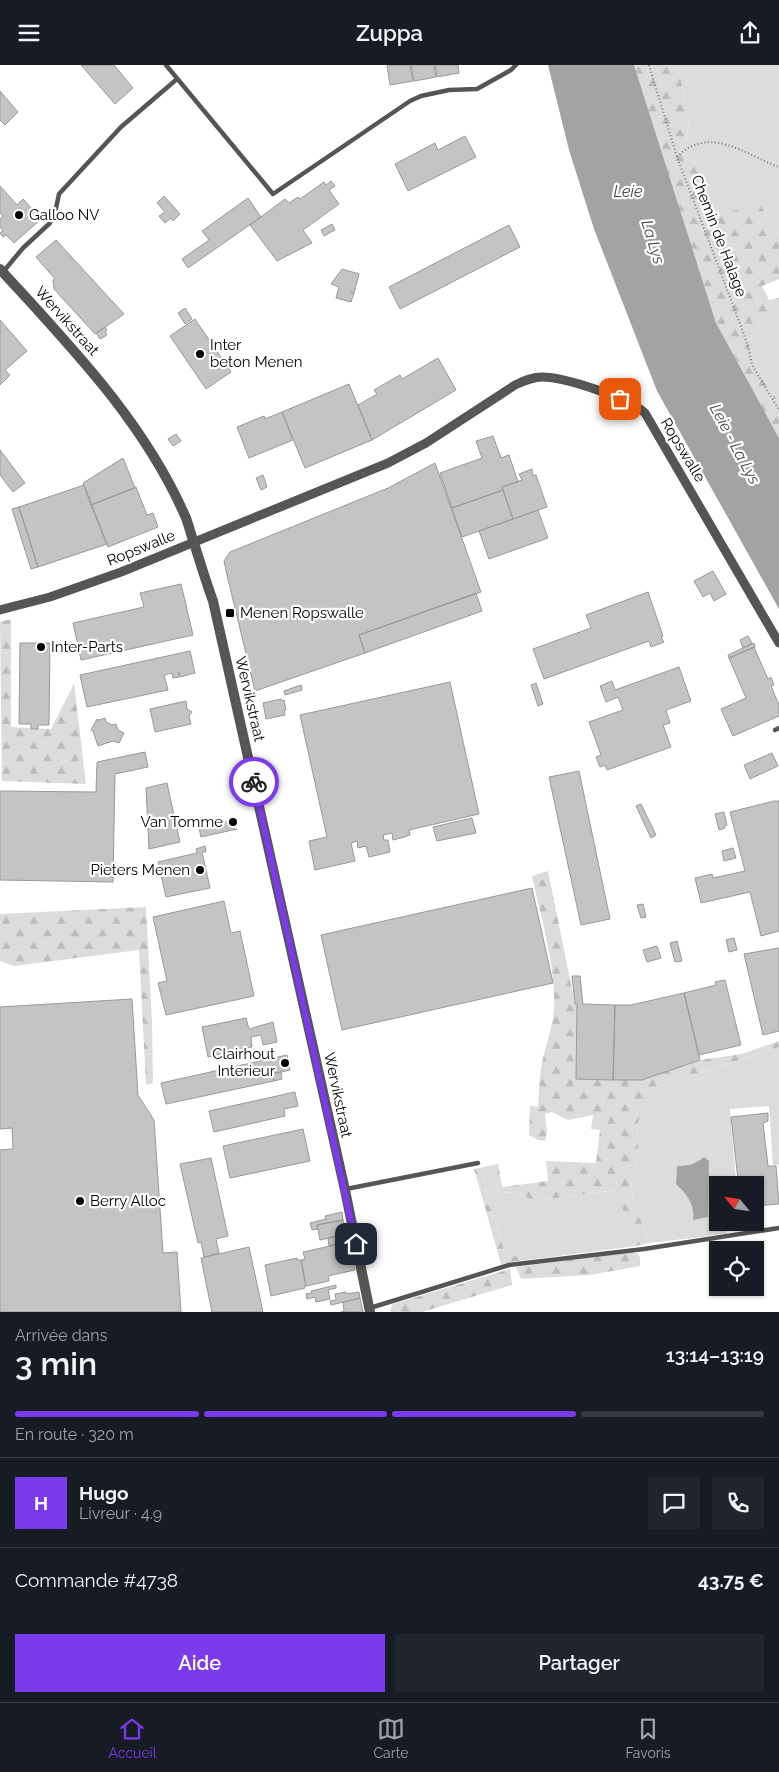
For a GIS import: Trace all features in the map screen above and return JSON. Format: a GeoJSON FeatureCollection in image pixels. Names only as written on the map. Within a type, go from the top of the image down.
{"type":"FeatureCollection","features":[{"type":"Feature","properties":{"kind":"street","name":"Wervikstraat"},"geometry":{"type":"LineString","coordinates":[[2,270],[88,365],[143,438],[165,475],[186,519],[213,601],[345,1190],[370,1310]]}},
{"type":"Feature","properties":{"kind":"street","name":"Ropswalle"},"geometry":{"type":"LineString","coordinates":[[0,610],[50,597],[122,572],[193,541],[388,463],[426,443],[516,385],[527,379],[542,377],[567,381],[620,399],[632,404],[645,413],[779,643]]}},
{"type":"Feature","properties":{"kind":"lane"},"geometry":{"type":"LineString","coordinates":[[166,65],[273,194],[410,101],[421,96],[448,91],[477,89],[511,70],[516,65]]}},
{"type":"Feature","properties":{"kind":"lane"},"geometry":{"type":"LineString","coordinates":[[2,270],[50,223],[55,213],[59,194],[121,127],[177,79]]}},
{"type":"Feature","properties":{"kind":"lane"},"geometry":{"type":"LineString","coordinates":[[345,1190],[478,1163]]}},
{"type":"Feature","properties":{"kind":"lane"},"geometry":{"type":"LineString","coordinates":[[370,1310],[509,1265],[644,1249],[779,1228]]}},
{"type":"Feature","properties":{"kind":"path","name":"Chemin de Halage"},"geometry":{"type":"LineString","coordinates":[[649,65],[677,157],[742,329],[752,365],[779,410]]}},
{"type":"Feature","properties":{"kind":"path"},"geometry":{"type":"LineString","coordinates":[[677,157],[691,146],[722,144],[734,147],[779,167]]}},
{"type":"Feature","properties":{"kind":"green space"},"geometry":{"type":"Polygon","coordinates":[[[634,65],[678,65],[689,120],[684,158],[700,165],[718,213],[761,206],[779,234],[779,279],[762,286],[769,300],[779,298],[779,314],[768,317],[748,341],[752,357],[779,403],[779,438],[716,323],[634,65]]]}},
{"type":"Feature","properties":{"kind":"green space"},"geometry":{"type":"Polygon","coordinates":[[[678,65],[779,65],[779,234],[761,206],[718,214],[700,165],[684,158],[689,120],[678,65]]]}},
{"type":"Feature","properties":{"kind":"green space"},"geometry":{"type":"Polygon","coordinates":[[[779,314],[779,403],[752,357],[748,341],[768,317],[779,314]]]}},
{"type":"Feature","properties":{"kind":"green space"},"geometry":{"type":"Polygon","coordinates":[[[11,619],[11,727],[51,729],[74,684],[86,784],[2,781],[0,622],[11,619]]]}},
{"type":"Feature","properties":{"kind":"green space"},"geometry":{"type":"Polygon","coordinates":[[[548,871],[575,1004],[577,1004],[576,1079],[642,1080],[700,1060],[742,1054],[779,1041],[779,1047],[643,1092],[645,1099],[644,1110],[637,1124],[638,1150],[635,1170],[631,1179],[633,1198],[649,1243],[636,1246],[616,1190],[534,1201],[515,1192],[500,1193],[496,1178],[483,1181],[506,1257],[518,1255],[519,1261],[501,1264],[474,1169],[498,1164],[502,1187],[548,1181],[546,1161],[596,1163],[600,1130],[591,1129],[593,1115],[568,1120],[552,1112],[545,1114],[547,1132],[545,1141],[538,1140],[529,1135],[530,1106],[538,1107],[541,1069],[554,1009],[553,976],[532,876],[548,871]]]}},
{"type":"Feature","properties":{"kind":"green space"},"geometry":{"type":"Polygon","coordinates":[[[146,907],[153,1083],[146,1085],[139,950],[14,966],[0,961],[0,914],[146,907]]]}},
{"type":"Feature","properties":{"kind":"green space"},"geometry":{"type":"Polygon","coordinates":[[[779,1047],[779,1165],[773,1165],[769,1106],[730,1109],[736,1176],[709,1176],[709,1231],[727,1231],[727,1234],[649,1243],[633,1198],[631,1179],[635,1170],[638,1150],[637,1124],[644,1110],[643,1092],[779,1047]],[[704,1157],[685,1166],[677,1166],[676,1184],[690,1200],[694,1209],[704,1157]]]}},
{"type":"Feature","properties":{"kind":"green space"},"geometry":{"type":"Polygon","coordinates":[[[496,1178],[500,1193],[515,1192],[534,1201],[617,1190],[636,1246],[519,1261],[518,1255],[506,1257],[483,1181],[496,1178]]]}},
{"type":"Feature","properties":{"kind":"green space"},"geometry":{"type":"Polygon","coordinates":[[[631,1252],[638,1254],[640,1266],[590,1275],[521,1279],[516,1267],[631,1252]]]}},
{"type":"Feature","properties":{"kind":"green space"},"geometry":{"type":"Polygon","coordinates":[[[510,1269],[512,1285],[422,1312],[391,1312],[390,1310],[393,1304],[510,1269]]]}},
{"type":"Feature","properties":{"kind":"water","name":"Leie"},"geometry":{"type":"Polygon","coordinates":[[[548,65],[634,65],[716,323],[779,438],[779,609],[657,391],[594,229],[569,150],[548,65]]]}},
{"type":"Feature","properties":{"kind":"water"},"geometry":{"type":"Polygon","coordinates":[[[704,1157],[709,1161],[708,1217],[693,1220],[691,1204],[684,1192],[676,1184],[677,1166],[691,1164],[704,1157]]]}},
{"type":"Feature","properties":{"kind":"building"},"geometry":{"type":"Polygon","coordinates":[[[81,65],[114,65],[133,88],[115,104],[81,65]]]}},
{"type":"Feature","properties":{"kind":"building"},"geometry":{"type":"Polygon","coordinates":[[[387,65],[410,65],[413,81],[390,85],[387,65]]]}},
{"type":"Feature","properties":{"kind":"building"},"geometry":{"type":"Polygon","coordinates":[[[411,65],[434,65],[436,77],[414,81],[411,65]]]}},
{"type":"Feature","properties":{"kind":"building"},"geometry":{"type":"Polygon","coordinates":[[[435,65],[458,65],[459,73],[437,77],[435,65]]]}},
{"type":"Feature","properties":{"kind":"building"},"geometry":{"type":"Polygon","coordinates":[[[0,91],[18,112],[5,125],[0,120],[0,91]]]}},
{"type":"Feature","properties":{"kind":"building"},"geometry":{"type":"Polygon","coordinates":[[[465,136],[476,157],[408,191],[395,164],[435,143],[438,150],[465,136]]]}},
{"type":"Feature","properties":{"kind":"building"},"geometry":{"type":"Polygon","coordinates":[[[331,181],[335,186],[329,190],[339,204],[303,230],[312,243],[277,261],[250,225],[285,199],[289,203],[298,197],[300,199],[324,182],[326,185],[331,181]]]}},
{"type":"Feature","properties":{"kind":"building","name":"Galloo NV"},"geometry":{"type":"Polygon","coordinates":[[[0,186],[17,205],[23,199],[41,219],[14,243],[6,235],[3,237],[0,233],[3,231],[0,227],[0,219],[3,216],[0,213],[0,186]]]}},
{"type":"Feature","properties":{"kind":"building"},"geometry":{"type":"Polygon","coordinates":[[[164,196],[180,214],[173,221],[171,218],[165,223],[159,216],[165,212],[157,203],[164,196]]]}},
{"type":"Feature","properties":{"kind":"building"},"geometry":{"type":"Polygon","coordinates":[[[248,198],[261,217],[188,268],[182,259],[209,240],[202,231],[248,198]]]}},
{"type":"Feature","properties":{"kind":"building"},"geometry":{"type":"Polygon","coordinates":[[[332,224],[335,230],[324,236],[321,230],[332,224]]]}},
{"type":"Feature","properties":{"kind":"building"},"geometry":{"type":"Polygon","coordinates":[[[509,225],[520,247],[400,309],[389,287],[509,225]]]}},
{"type":"Feature","properties":{"kind":"building"},"geometry":{"type":"Polygon","coordinates":[[[56,240],[124,314],[95,334],[54,289],[53,280],[55,279],[36,257],[56,240]]]}},
{"type":"Feature","properties":{"kind":"building"},"geometry":{"type":"Polygon","coordinates":[[[342,269],[359,274],[351,302],[336,298],[339,287],[331,284],[342,269]]]}},
{"type":"Feature","properties":{"kind":"building"},"geometry":{"type":"Polygon","coordinates":[[[185,308],[192,319],[185,324],[178,313],[185,308]]]}},
{"type":"Feature","properties":{"kind":"building","name":"Inter beton Menen"},"geometry":{"type":"Polygon","coordinates":[[[195,319],[231,372],[206,389],[170,336],[195,319]]]}},
{"type":"Feature","properties":{"kind":"building"},"geometry":{"type":"Polygon","coordinates":[[[0,320],[27,351],[5,370],[10,375],[0,385],[0,320]]]}},
{"type":"Feature","properties":{"kind":"building"},"geometry":{"type":"Polygon","coordinates":[[[105,327],[107,335],[100,339],[96,333],[105,327]]]}},
{"type":"Feature","properties":{"kind":"building"},"geometry":{"type":"Polygon","coordinates":[[[438,358],[456,390],[372,440],[358,405],[377,394],[374,390],[400,375],[402,379],[438,358]]]}},
{"type":"Feature","properties":{"kind":"building"},"geometry":{"type":"Polygon","coordinates":[[[349,384],[372,440],[305,468],[282,412],[349,384]]]}},
{"type":"Feature","properties":{"kind":"building"},"geometry":{"type":"Polygon","coordinates":[[[282,412],[293,440],[249,458],[237,427],[264,416],[265,419],[282,412]]]}},
{"type":"Feature","properties":{"kind":"building"},"geometry":{"type":"Polygon","coordinates":[[[176,434],[181,441],[173,446],[168,439],[176,434]]]}},
{"type":"Feature","properties":{"kind":"building"},"geometry":{"type":"Polygon","coordinates":[[[493,436],[501,458],[509,455],[518,482],[502,487],[503,490],[452,508],[440,473],[482,458],[476,441],[493,436]]]}},
{"type":"Feature","properties":{"kind":"building"},"geometry":{"type":"Polygon","coordinates":[[[0,450],[25,483],[13,492],[0,475],[0,450]]]}},
{"type":"Feature","properties":{"kind":"building"},"geometry":{"type":"Polygon","coordinates":[[[123,458],[135,488],[91,505],[83,483],[123,458]]]}},
{"type":"Feature","properties":{"kind":"building"},"geometry":{"type":"Polygon","coordinates":[[[435,463],[481,592],[359,635],[365,653],[255,691],[224,561],[230,552],[388,488],[435,463]]]}},
{"type":"Feature","properties":{"kind":"building"},"geometry":{"type":"Polygon","coordinates":[[[532,469],[533,476],[536,475],[547,507],[513,519],[502,487],[522,480],[519,474],[532,469]]]}},
{"type":"Feature","properties":{"kind":"building"},"geometry":{"type":"Polygon","coordinates":[[[263,475],[267,487],[261,490],[256,478],[263,475]]]}},
{"type":"Feature","properties":{"kind":"building"},"geometry":{"type":"Polygon","coordinates":[[[84,485],[107,544],[38,567],[19,507],[84,485]]]}},
{"type":"Feature","properties":{"kind":"building"},"geometry":{"type":"Polygon","coordinates":[[[136,487],[147,515],[153,513],[158,527],[108,547],[91,505],[136,487]]]}},
{"type":"Feature","properties":{"kind":"building"},"geometry":{"type":"Polygon","coordinates":[[[503,490],[513,519],[462,537],[452,508],[503,490]]]}},
{"type":"Feature","properties":{"kind":"building"},"geometry":{"type":"Polygon","coordinates":[[[19,507],[38,567],[31,569],[12,509],[19,507]]]}},
{"type":"Feature","properties":{"kind":"building"},"geometry":{"type":"Polygon","coordinates":[[[538,510],[548,538],[489,559],[479,531],[538,510]]]}},
{"type":"Feature","properties":{"kind":"building"},"geometry":{"type":"Polygon","coordinates":[[[713,571],[726,594],[714,601],[710,593],[703,597],[694,581],[713,571]]]}},
{"type":"Feature","properties":{"kind":"building"},"geometry":{"type":"Polygon","coordinates":[[[181,584],[193,635],[81,660],[73,623],[144,607],[140,593],[181,584]]]}},
{"type":"Feature","properties":{"kind":"building"},"geometry":{"type":"Polygon","coordinates":[[[648,592],[664,642],[651,647],[649,641],[544,679],[533,649],[591,628],[586,615],[648,592]]]}},
{"type":"Feature","properties":{"kind":"building"},"geometry":{"type":"Polygon","coordinates":[[[476,593],[482,611],[365,653],[359,635],[476,593]]]}},
{"type":"Feature","properties":{"kind":"building"},"geometry":{"type":"Polygon","coordinates":[[[748,636],[752,643],[743,648],[740,640],[748,636]]]}},
{"type":"Feature","properties":{"kind":"building"},"geometry":{"type":"Polygon","coordinates":[[[20,643],[50,643],[49,725],[38,725],[38,729],[31,729],[31,724],[19,724],[20,643]]]}},
{"type":"Feature","properties":{"kind":"building"},"geometry":{"type":"Polygon","coordinates":[[[754,643],[755,647],[729,658],[728,655],[754,643]]]}},
{"type":"Feature","properties":{"kind":"building"},"geometry":{"type":"Polygon","coordinates":[[[754,647],[768,679],[771,677],[774,685],[771,686],[779,705],[779,716],[733,736],[721,709],[746,698],[729,658],[754,647]]]}},
{"type":"Feature","properties":{"kind":"building"},"geometry":{"type":"Polygon","coordinates":[[[190,651],[195,673],[180,677],[179,672],[179,677],[173,678],[172,673],[164,675],[168,690],[87,707],[80,675],[190,651]]]}},
{"type":"Feature","properties":{"kind":"building"},"geometry":{"type":"Polygon","coordinates":[[[679,667],[691,701],[666,710],[670,723],[663,725],[671,747],[607,770],[605,765],[600,767],[596,757],[601,755],[589,722],[623,710],[618,697],[606,702],[600,686],[612,681],[615,690],[679,667]]]}},
{"type":"Feature","properties":{"kind":"building"},"geometry":{"type":"Polygon","coordinates":[[[450,682],[479,814],[409,830],[410,835],[393,840],[392,833],[383,835],[384,840],[388,840],[390,852],[369,857],[366,846],[358,848],[357,841],[351,843],[355,861],[315,870],[309,841],[327,837],[300,715],[450,682]]]}},
{"type":"Feature","properties":{"kind":"building"},"geometry":{"type":"Polygon","coordinates":[[[536,683],[543,704],[538,706],[531,685],[536,683]]]}},
{"type":"Feature","properties":{"kind":"building"},"geometry":{"type":"Polygon","coordinates":[[[301,685],[302,690],[285,695],[284,691],[301,685]]]}},
{"type":"Feature","properties":{"kind":"building"},"geometry":{"type":"Polygon","coordinates":[[[281,699],[282,701],[284,700],[285,715],[266,719],[263,703],[281,699]]]}},
{"type":"Feature","properties":{"kind":"building"},"geometry":{"type":"Polygon","coordinates":[[[186,701],[187,709],[192,712],[189,716],[191,724],[155,732],[150,709],[186,701]]]}},
{"type":"Feature","properties":{"kind":"building"},"geometry":{"type":"Polygon","coordinates":[[[105,718],[106,722],[112,725],[116,724],[118,730],[124,733],[119,743],[113,741],[98,746],[91,730],[97,719],[105,718]]]}},
{"type":"Feature","properties":{"kind":"building"},"geometry":{"type":"Polygon","coordinates":[[[145,752],[148,767],[115,774],[113,882],[0,880],[0,791],[96,792],[97,762],[145,752]]]}},
{"type":"Feature","properties":{"kind":"building"},"geometry":{"type":"Polygon","coordinates":[[[772,753],[778,766],[750,779],[744,765],[772,753]]]}},
{"type":"Feature","properties":{"kind":"building"},"geometry":{"type":"Polygon","coordinates":[[[579,771],[610,919],[581,925],[549,777],[579,771]]]}},
{"type":"Feature","properties":{"kind":"building"},"geometry":{"type":"Polygon","coordinates":[[[167,783],[180,842],[149,849],[146,788],[167,783]]]}},
{"type":"Feature","properties":{"kind":"building"},"geometry":{"type":"Polygon","coordinates":[[[779,801],[779,931],[761,936],[750,892],[701,903],[695,878],[712,874],[713,878],[745,871],[730,812],[779,801]]]}},
{"type":"Feature","properties":{"kind":"building"},"geometry":{"type":"Polygon","coordinates":[[[641,804],[656,835],[651,838],[636,806],[641,804]]]}},
{"type":"Feature","properties":{"kind":"building"},"geometry":{"type":"Polygon","coordinates":[[[724,812],[727,825],[719,830],[715,814],[724,812]]]}},
{"type":"Feature","properties":{"kind":"building"},"geometry":{"type":"Polygon","coordinates":[[[472,818],[476,833],[437,841],[433,827],[472,818]]]}},
{"type":"Feature","properties":{"kind":"building"},"geometry":{"type":"Polygon","coordinates":[[[235,820],[234,830],[201,837],[199,828],[235,820]]]}},
{"type":"Feature","properties":{"kind":"building"},"geometry":{"type":"Polygon","coordinates":[[[205,846],[206,852],[202,852],[210,888],[166,897],[158,862],[197,853],[196,849],[205,846]]]}},
{"type":"Feature","properties":{"kind":"building"},"geometry":{"type":"Polygon","coordinates":[[[733,848],[736,858],[724,861],[722,851],[733,848]]]}},
{"type":"Feature","properties":{"kind":"building"},"geometry":{"type":"Polygon","coordinates":[[[532,888],[553,983],[342,1030],[321,935],[532,888]]]}},
{"type":"Feature","properties":{"kind":"building"},"geometry":{"type":"Polygon","coordinates":[[[224,901],[231,933],[240,931],[254,996],[166,1015],[158,983],[167,981],[153,917],[224,901]]]}},
{"type":"Feature","properties":{"kind":"building"},"geometry":{"type":"Polygon","coordinates":[[[643,904],[646,917],[641,918],[637,905],[643,904]]]}},
{"type":"Feature","properties":{"kind":"building"},"geometry":{"type":"Polygon","coordinates":[[[734,938],[737,950],[729,952],[726,940],[734,938]]]}},
{"type":"Feature","properties":{"kind":"building"},"geometry":{"type":"Polygon","coordinates":[[[677,941],[682,961],[675,962],[670,943],[677,941]]]}},
{"type":"Feature","properties":{"kind":"building"},"geometry":{"type":"Polygon","coordinates":[[[657,946],[661,958],[647,962],[643,950],[657,946]]]}},
{"type":"Feature","properties":{"kind":"building"},"geometry":{"type":"Polygon","coordinates":[[[779,948],[779,1031],[763,1035],[744,954],[779,948]]]}},
{"type":"Feature","properties":{"kind":"building"},"geometry":{"type":"Polygon","coordinates":[[[572,976],[580,976],[583,1004],[615,1005],[613,1080],[576,1079],[577,1004],[575,1004],[572,976]]]}},
{"type":"Feature","properties":{"kind":"building"},"geometry":{"type":"Polygon","coordinates":[[[725,980],[741,1045],[699,1055],[684,993],[716,985],[715,982],[725,980]]]}},
{"type":"Feature","properties":{"kind":"building"},"geometry":{"type":"Polygon","coordinates":[[[684,993],[700,1060],[642,1080],[613,1080],[615,1005],[631,1005],[684,993]]]}},
{"type":"Feature","properties":{"kind":"building","name":"Berry Alloc"},"geometry":{"type":"Polygon","coordinates":[[[132,999],[138,1095],[154,1120],[163,1253],[177,1252],[181,1312],[0,1312],[0,1150],[13,1149],[12,1128],[0,1129],[0,1007],[132,999]]]}},
{"type":"Feature","properties":{"kind":"building"},"geometry":{"type":"Polygon","coordinates":[[[246,1018],[249,1029],[273,1022],[277,1042],[263,1045],[261,1035],[251,1037],[252,1047],[208,1057],[202,1027],[246,1018]]]}},
{"type":"Feature","properties":{"kind":"building"},"geometry":{"type":"Polygon","coordinates":[[[287,1055],[290,1070],[272,1074],[274,1081],[166,1104],[161,1083],[287,1055]]]}},
{"type":"Feature","properties":{"kind":"building"},"geometry":{"type":"Polygon","coordinates":[[[281,1072],[282,1079],[274,1081],[272,1074],[281,1072]]]}},
{"type":"Feature","properties":{"kind":"building"},"geometry":{"type":"Polygon","coordinates":[[[295,1092],[298,1106],[284,1109],[285,1116],[214,1132],[209,1111],[295,1092]]]}},
{"type":"Feature","properties":{"kind":"building"},"geometry":{"type":"Polygon","coordinates":[[[768,1113],[768,1121],[763,1123],[768,1166],[776,1166],[779,1204],[764,1205],[764,1176],[738,1176],[731,1117],[768,1113]]]}},
{"type":"Feature","properties":{"kind":"building"},"geometry":{"type":"Polygon","coordinates":[[[303,1129],[310,1161],[230,1178],[223,1146],[303,1129]]]}},
{"type":"Feature","properties":{"kind":"building"},"geometry":{"type":"Polygon","coordinates":[[[211,1158],[228,1236],[216,1239],[219,1253],[204,1257],[201,1242],[198,1243],[180,1164],[211,1158]]]}},
{"type":"Feature","properties":{"kind":"building"},"geometry":{"type":"Polygon","coordinates":[[[342,1212],[343,1220],[317,1225],[318,1229],[312,1230],[310,1223],[326,1219],[325,1216],[342,1212]]]}},
{"type":"Feature","properties":{"kind":"building"},"geometry":{"type":"Polygon","coordinates":[[[343,1220],[347,1234],[320,1240],[317,1225],[343,1220]]]}},
{"type":"Feature","properties":{"kind":"building"},"geometry":{"type":"Polygon","coordinates":[[[347,1234],[348,1242],[329,1246],[328,1238],[347,1234]]]}},
{"type":"Feature","properties":{"kind":"building"},"geometry":{"type":"Polygon","coordinates":[[[348,1242],[355,1270],[328,1276],[329,1281],[306,1286],[301,1260],[305,1259],[303,1252],[348,1242]]]}},
{"type":"Feature","properties":{"kind":"building"},"geometry":{"type":"Polygon","coordinates":[[[249,1247],[263,1312],[212,1312],[201,1258],[249,1247]]]}},
{"type":"Feature","properties":{"kind":"building"},"geometry":{"type":"Polygon","coordinates":[[[297,1258],[297,1260],[301,1260],[305,1288],[271,1296],[265,1265],[297,1258]]]}},
{"type":"Feature","properties":{"kind":"building"},"geometry":{"type":"Polygon","coordinates":[[[336,1285],[336,1288],[328,1290],[330,1299],[316,1302],[315,1297],[307,1299],[306,1294],[312,1293],[311,1291],[336,1285]]]}},
{"type":"Feature","properties":{"kind":"building"},"geometry":{"type":"Polygon","coordinates":[[[346,1292],[346,1294],[359,1292],[360,1298],[331,1305],[330,1301],[336,1300],[335,1294],[346,1292]]]}},
{"type":"Feature","properties":{"kind":"building"},"geometry":{"type":"Polygon","coordinates":[[[360,1298],[363,1312],[341,1312],[344,1311],[343,1302],[360,1298]]]}},
{"type":"Feature","properties":{"kind":"way so far"},"geometry":{"type":"LineString","coordinates":[[254,782],[213,601],[193,541],[388,463],[426,443],[527,379],[542,377],[567,381],[620,399]]}},
{"type":"Feature","properties":{"kind":"place","name":"Galloo NV"},"geometry":{"type":"Point","coordinates":[19,215]}},
{"type":"Feature","properties":{"kind":"place","name":"Inter beton Menen"},"geometry":{"type":"Point","coordinates":[200,354]}},
{"type":"Feature","properties":{"kind":"place","name":"Menen Ropswalle"},"geometry":{"type":"Point","coordinates":[230,613]}},
{"type":"Feature","properties":{"kind":"place","name":"Inter-Parts"},"geometry":{"type":"Point","coordinates":[41,647]}},
{"type":"Feature","properties":{"kind":"place","name":"Van Tomme"},"geometry":{"type":"Point","coordinates":[233,822]}},
{"type":"Feature","properties":{"kind":"place","name":"Pieters Menen"},"geometry":{"type":"Point","coordinates":[200,870]}},
{"type":"Feature","properties":{"kind":"place","name":"Clairhout Interieur"},"geometry":{"type":"Point","coordinates":[285,1063]}},
{"type":"Feature","properties":{"kind":"place","name":"Berry Alloc"},"geometry":{"type":"Point","coordinates":[80,1201]}},
{"type":"Feature","properties":{"kind":"route"},"geometry":{"type":"LineString","coordinates":[[254,782],[356,1244]]}},
{"type":"Feature","properties":{"kind":"water label","name":"La Lys"},"geometry":{"type":"Point","coordinates":[653,242]}},
{"type":"Feature","properties":{"kind":"water label","name":"Leie - La Lys"},"geometry":{"type":"Point","coordinates":[735,444]}}]}
